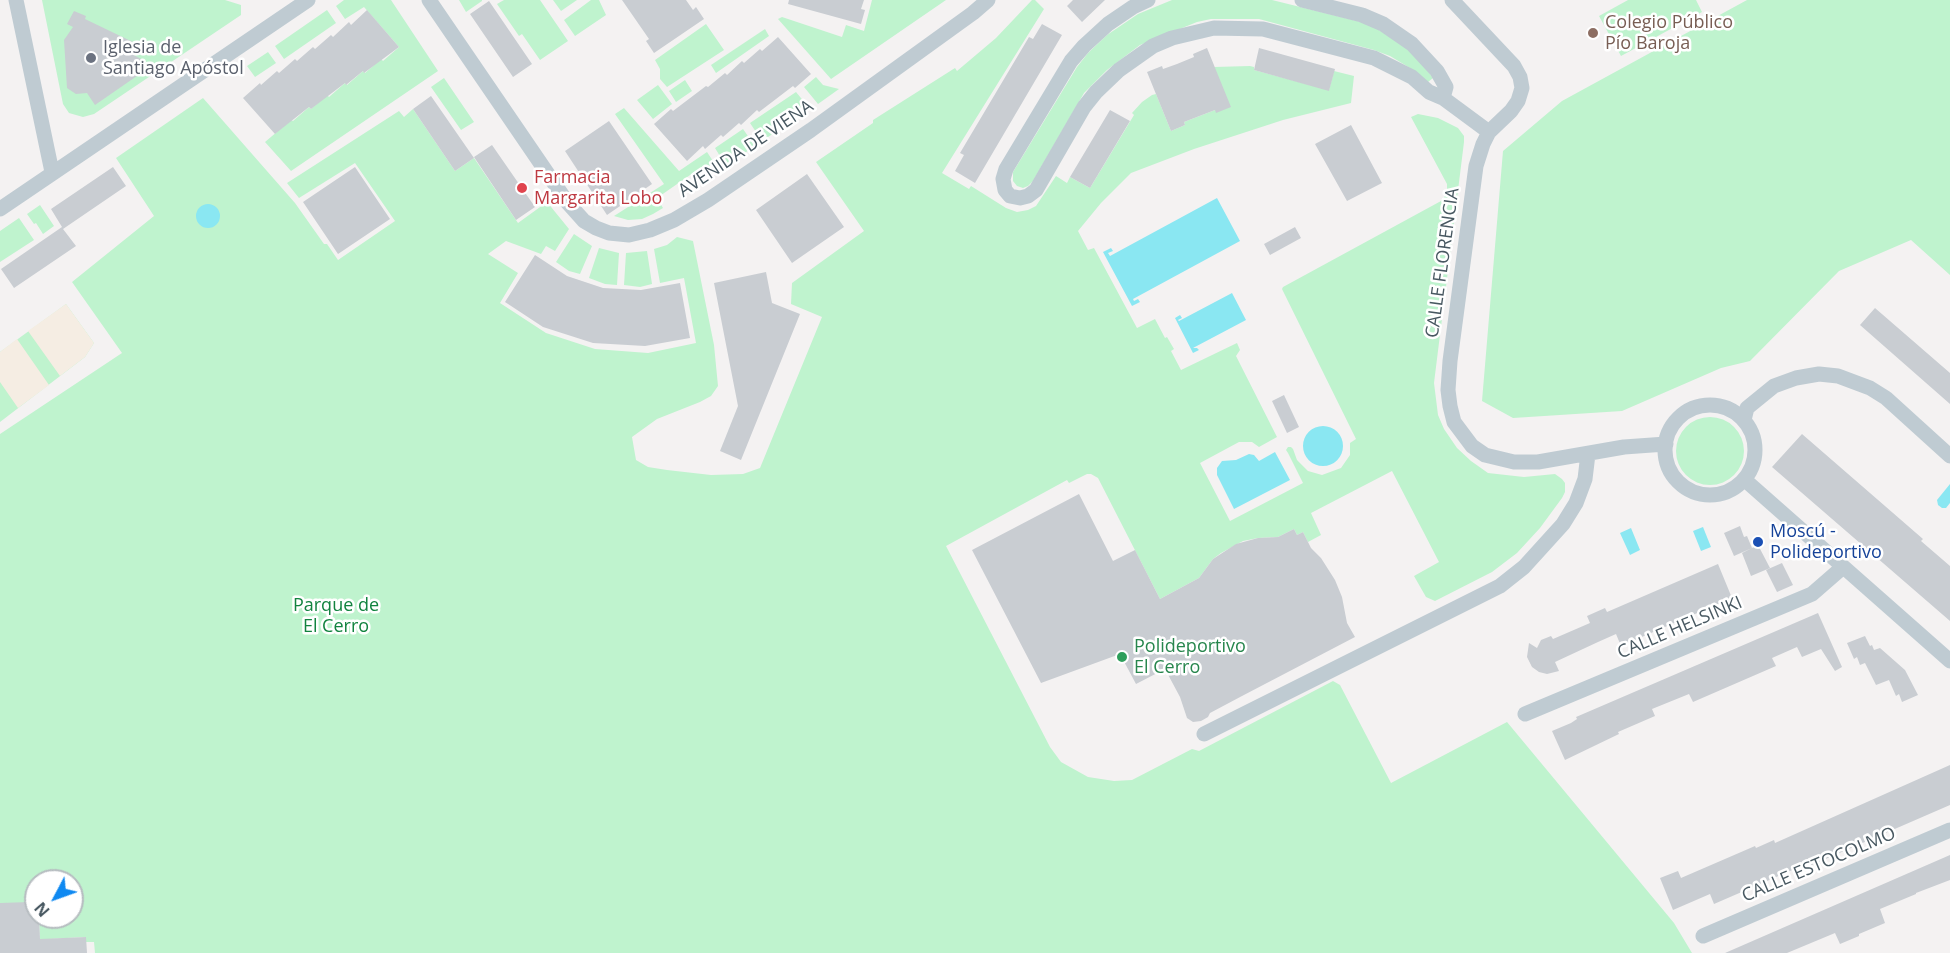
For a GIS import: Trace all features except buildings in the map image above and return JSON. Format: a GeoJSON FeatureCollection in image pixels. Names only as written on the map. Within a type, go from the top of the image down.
{"type":"FeatureCollection","features":[{"type":"Feature","properties":{"kind":"street"},"geometry":{"type":"LineString","coordinates":[[16,0],[52,172]]}},
{"type":"Feature","properties":{"kind":"street"},"geometry":{"type":"LineString","coordinates":[[0,208],[308,0]]}},
{"type":"Feature","properties":{"kind":"street","name":"AVENIDA DE VIENA"},"geometry":{"type":"LineString","coordinates":[[429,0],[571,207],[596,228],[609,233],[629,235],[650,230],[674,220],[708,200],[811,130],[988,0]]}},
{"type":"Feature","properties":{"kind":"street"},"geometry":{"type":"LineString","coordinates":[[1148,0],[1108,24],[1071,61],[1006,169],[1003,179],[1005,190],[1010,196],[1020,198],[1036,190],[1084,107],[1119,69],[1153,46],[1172,38],[1214,28],[1263,28],[1374,57],[1412,77],[1429,92],[1443,98],[1489,132]]}},
{"type":"Feature","properties":{"kind":"street"},"geometry":{"type":"LineString","coordinates":[[1302,0],[1362,15],[1383,24],[1412,44],[1437,71],[1446,87],[1443,98]]}},
{"type":"Feature","properties":{"kind":"street","name":"CALLE FLORENCIA"},"geometry":{"type":"LineString","coordinates":[[1452,0],[1514,66],[1520,77],[1522,88],[1518,101],[1511,111],[1489,132],[1476,166],[1450,361],[1448,390],[1454,422],[1472,446],[1485,455],[1514,462],[1538,462],[1624,447],[1666,444]]}},
{"type":"Feature","properties":{"kind":"street"},"geometry":{"type":"LineString","coordinates":[[1744,420],[1748,408],[1774,386],[1796,378],[1819,374],[1838,376],[1870,388],[1886,398],[1950,456]]}},
{"type":"Feature","properties":{"kind":"street"},"geometry":{"type":"LineString","coordinates":[[1711,405],[1726,408],[1744,420],[1754,440],[1756,450],[1755,458],[1744,480],[1736,487],[1719,495],[1707,496],[1695,493],[1680,483],[1672,474],[1666,460],[1667,438],[1674,423],[1686,413],[1698,407],[1711,405]]}},
{"type":"Feature","properties":{"kind":"street"},"geometry":{"type":"LineString","coordinates":[[1204,734],[1500,586],[1524,567],[1563,524],[1576,503],[1585,479],[1588,454]]}},
{"type":"Feature","properties":{"kind":"street"},"geometry":{"type":"LineString","coordinates":[[1744,480],[1950,661]]}},
{"type":"Feature","properties":{"kind":"street","name":"CALLE HELSINKI"},"geometry":{"type":"LineString","coordinates":[[1525,714],[1812,594],[1843,567]]}},
{"type":"Feature","properties":{"kind":"street","name":"CALLE ESTOCOLMO"},"geometry":{"type":"LineString","coordinates":[[1703,936],[1950,830]]}},
{"type":"Feature","properties":{"kind":"green space"},"geometry":{"type":"Polygon","coordinates":[[[42,0],[225,0],[241,5],[241,15],[94,114],[83,117],[69,113],[63,104],[42,0]]]}},
{"type":"Feature","properties":{"kind":"green space"},"geometry":{"type":"Polygon","coordinates":[[[344,0],[391,0],[438,71],[291,171],[265,142],[309,107],[311,109],[327,95],[329,97],[345,83],[347,85],[363,71],[365,73],[381,59],[383,61],[399,47],[364,7],[345,19],[336,6],[344,0]]]}},
{"type":"Feature","properties":{"kind":"green space"},"geometry":{"type":"Polygon","coordinates":[[[459,0],[482,0],[482,1],[466,12],[459,0]]]}},
{"type":"Feature","properties":{"kind":"green space"},"geometry":{"type":"Polygon","coordinates":[[[504,0],[540,0],[568,41],[540,60],[522,34],[519,36],[497,4],[504,0]]]}},
{"type":"Feature","properties":{"kind":"green space"},"geometry":{"type":"Polygon","coordinates":[[[553,0],[577,0],[561,11],[553,0]]]}},
{"type":"Feature","properties":{"kind":"green space"},"geometry":{"type":"Polygon","coordinates":[[[591,0],[599,0],[606,15],[575,36],[564,20],[591,0]]]}},
{"type":"Feature","properties":{"kind":"green space"},"geometry":{"type":"Polygon","coordinates":[[[872,0],[946,0],[831,79],[778,19],[782,17],[842,37],[846,25],[864,31],[872,0]]]}},
{"type":"Feature","properties":{"kind":"green space","name":"Parque de El Cerro"},"geometry":{"type":"Polygon","coordinates":[[[1032,0],[1044,9],[942,173],[969,189],[971,186],[1006,208],[1017,212],[1036,206],[1056,176],[1067,183],[1070,177],[1090,188],[1134,115],[1132,113],[1152,95],[1156,94],[1171,131],[1185,125],[1184,122],[1215,110],[1214,67],[1250,66],[1254,67],[1254,70],[1329,90],[1334,71],[1354,76],[1351,103],[1283,120],[1194,149],[1131,173],[1101,203],[1078,231],[1088,250],[1094,248],[1137,328],[1155,319],[1174,349],[1171,351],[1181,370],[1237,343],[1240,350],[1236,356],[1277,437],[1259,447],[1252,442],[1239,442],[1200,463],[1230,521],[1303,483],[1286,450],[1288,447],[1293,449],[1297,460],[1308,471],[1322,475],[1341,468],[1350,455],[1350,443],[1356,439],[1282,289],[1441,201],[1445,196],[1447,184],[1411,117],[1418,114],[1438,118],[1458,128],[1464,136],[1434,383],[1438,415],[1457,448],[1488,473],[1524,477],[1555,474],[1565,483],[1562,498],[1540,528],[1517,553],[1492,572],[1435,601],[1426,597],[1414,576],[1439,562],[1392,471],[1311,513],[1321,535],[1308,542],[1303,532],[1297,535],[1294,529],[1278,537],[1243,541],[1213,559],[1199,578],[1160,599],[1098,478],[1091,474],[1069,483],[1067,480],[946,546],[1050,747],[1061,762],[1088,777],[1114,781],[1132,780],[1192,749],[1199,751],[1333,681],[1340,685],[1391,783],[1507,722],[1674,923],[1692,953],[95,953],[94,942],[86,942],[85,937],[49,939],[40,944],[39,929],[84,929],[84,869],[24,869],[24,903],[0,903],[0,434],[122,353],[72,282],[154,216],[116,158],[203,98],[295,203],[338,260],[395,221],[355,163],[299,198],[287,183],[399,111],[404,117],[413,109],[455,171],[474,158],[518,223],[547,202],[569,229],[555,251],[546,246],[541,254],[506,241],[488,254],[518,273],[500,303],[546,333],[595,349],[648,353],[696,343],[684,278],[660,283],[654,249],[667,245],[677,237],[693,241],[714,345],[718,386],[711,396],[657,419],[632,437],[636,460],[648,467],[667,470],[711,475],[743,474],[760,468],[822,317],[791,304],[792,283],[864,231],[816,162],[873,123],[873,120],[955,68],[957,71],[996,38],[1032,0]]]}},
{"type":"Feature","properties":{"kind":"green space"},"geometry":{"type":"Polygon","coordinates":[[[1172,0],[1272,0],[1369,24],[1404,45],[1417,57],[1433,78],[1428,82],[1390,56],[1374,50],[1259,19],[1211,19],[1197,22],[1140,45],[1107,70],[1084,93],[1033,181],[1023,188],[1017,186],[1013,181],[1013,172],[1077,67],[1088,53],[1107,35],[1138,14],[1172,0]]]}},
{"type":"Feature","properties":{"kind":"green space"},"geometry":{"type":"Polygon","coordinates":[[[1628,0],[1696,0],[1702,12],[1621,56],[1599,16],[1628,0]]]}},
{"type":"Feature","properties":{"kind":"green space"},"geometry":{"type":"Polygon","coordinates":[[[1747,0],[1950,0],[1950,275],[1911,240],[1839,271],[1750,361],[1721,368],[1622,411],[1513,418],[1482,401],[1503,151],[1562,101],[1747,0]]]}},
{"type":"Feature","properties":{"kind":"green space"},"geometry":{"type":"Polygon","coordinates":[[[327,10],[336,23],[284,59],[275,46],[327,10]]]}},
{"type":"Feature","properties":{"kind":"green space"},"geometry":{"type":"Polygon","coordinates":[[[706,24],[724,50],[667,87],[660,79],[660,69],[655,60],[706,24]]]}},
{"type":"Feature","properties":{"kind":"green space"},"geometry":{"type":"Polygon","coordinates":[[[765,29],[769,36],[716,73],[711,65],[765,29]]]}},
{"type":"Feature","properties":{"kind":"green space"},"geometry":{"type":"Polygon","coordinates":[[[268,52],[276,63],[255,77],[247,66],[268,52]]]}},
{"type":"Feature","properties":{"kind":"green space"},"geometry":{"type":"Polygon","coordinates":[[[816,77],[823,85],[839,89],[818,104],[804,87],[816,77]]]}},
{"type":"Feature","properties":{"kind":"green space"},"geometry":{"type":"Polygon","coordinates":[[[444,78],[474,122],[461,130],[431,87],[444,78]]]}},
{"type":"Feature","properties":{"kind":"green space"},"geometry":{"type":"Polygon","coordinates":[[[685,80],[692,91],[676,102],[669,91],[685,80]]]}},
{"type":"Feature","properties":{"kind":"green space"},"geometry":{"type":"Polygon","coordinates":[[[658,85],[672,104],[653,119],[637,100],[658,85]]]}},
{"type":"Feature","properties":{"kind":"green space"},"geometry":{"type":"Polygon","coordinates":[[[796,92],[810,109],[762,141],[750,123],[796,92]]]}},
{"type":"Feature","properties":{"kind":"green space"},"geometry":{"type":"Polygon","coordinates":[[[624,108],[679,171],[707,152],[719,170],[701,183],[693,173],[657,198],[663,208],[642,219],[628,220],[614,216],[664,184],[615,114],[624,108]]]}},
{"type":"Feature","properties":{"kind":"green space"},"geometry":{"type":"Polygon","coordinates":[[[743,129],[755,146],[726,166],[715,148],[743,129]]]}},
{"type":"Feature","properties":{"kind":"green space"},"geometry":{"type":"Polygon","coordinates":[[[40,205],[54,226],[43,234],[27,214],[40,205]]]}},
{"type":"Feature","properties":{"kind":"green space"},"geometry":{"type":"Polygon","coordinates":[[[19,218],[34,240],[0,262],[0,231],[19,218]]]}},
{"type":"Feature","properties":{"kind":"green space"},"geometry":{"type":"Polygon","coordinates":[[[574,234],[592,246],[580,274],[569,271],[556,262],[574,234]]]}},
{"type":"Feature","properties":{"kind":"green space"},"geometry":{"type":"Polygon","coordinates":[[[599,248],[619,253],[617,285],[605,284],[589,278],[599,248]]]}},
{"type":"Feature","properties":{"kind":"green space"},"geometry":{"type":"Polygon","coordinates":[[[647,251],[652,284],[640,287],[624,285],[626,253],[647,251]]]}},
{"type":"Feature","properties":{"kind":"green space"},"geometry":{"type":"Polygon","coordinates":[[[66,304],[94,343],[85,357],[0,422],[0,352],[66,304]]]}},
{"type":"Feature","properties":{"kind":"green space"},"geometry":{"type":"Polygon","coordinates":[[[1710,417],[1723,420],[1734,427],[1741,438],[1744,451],[1741,464],[1734,475],[1723,482],[1710,485],[1697,482],[1686,475],[1679,464],[1676,451],[1679,438],[1686,427],[1697,420],[1710,417]]]}},
{"type":"Feature","properties":{"kind":"sand"},"geometry":{"type":"Polygon","coordinates":[[[66,304],[94,343],[85,357],[60,376],[28,331],[66,304]]]}},
{"type":"Feature","properties":{"kind":"sand"},"geometry":{"type":"Polygon","coordinates":[[[17,339],[49,385],[18,408],[0,382],[0,352],[17,339]]]}},
{"type":"Feature","properties":{"kind":"water"},"geometry":{"type":"Polygon","coordinates":[[[1217,198],[1240,241],[1133,299],[1134,301],[1138,299],[1140,302],[1132,306],[1103,252],[1111,248],[1113,251],[1108,253],[1110,256],[1217,198]]]}},
{"type":"Feature","properties":{"kind":"water"},"geometry":{"type":"Polygon","coordinates":[[[208,204],[213,205],[219,211],[219,221],[213,227],[208,228],[203,227],[197,221],[196,216],[197,211],[203,205],[208,204]]]}},
{"type":"Feature","properties":{"kind":"water"},"geometry":{"type":"Polygon","coordinates":[[[1232,293],[1246,320],[1193,348],[1199,350],[1193,353],[1175,318],[1180,315],[1182,318],[1179,321],[1232,293]]]}},
{"type":"Feature","properties":{"kind":"water"},"geometry":{"type":"Polygon","coordinates":[[[1323,426],[1331,427],[1337,432],[1342,438],[1342,454],[1337,460],[1331,465],[1323,466],[1315,465],[1309,460],[1304,454],[1303,446],[1304,438],[1309,432],[1315,427],[1323,426]]]}},
{"type":"Feature","properties":{"kind":"water"},"geometry":{"type":"Polygon","coordinates":[[[1275,452],[1290,480],[1234,509],[1217,475],[1217,468],[1222,461],[1236,460],[1249,454],[1254,455],[1259,461],[1275,452]]]}},
{"type":"Feature","properties":{"kind":"water"},"geometry":{"type":"Polygon","coordinates":[[[1950,484],[1950,503],[1946,508],[1942,508],[1938,505],[1937,500],[1950,484]]]}},
{"type":"Feature","properties":{"kind":"water"},"geometry":{"type":"Polygon","coordinates":[[[1703,527],[1711,547],[1701,551],[1693,531],[1703,527]]]}},
{"type":"Feature","properties":{"kind":"water"},"geometry":{"type":"Polygon","coordinates":[[[1631,528],[1640,550],[1630,555],[1620,533],[1631,528]]]}},
{"type":"Feature","properties":{"kind":"place","name":"Colegio Público Pío Baroja"},"geometry":{"type":"Point","coordinates":[1593,33]}},
{"type":"Feature","properties":{"kind":"place","name":"Iglesia de Santiago Apóstol"},"geometry":{"type":"Point","coordinates":[91,58]}},
{"type":"Feature","properties":{"kind":"place","name":"Farmacia Margarita Lobo"},"geometry":{"type":"Point","coordinates":[522,188]}},
{"type":"Feature","properties":{"kind":"place","name":"Moscú - Polideportivo"},"geometry":{"type":"Point","coordinates":[1758,542]}},
{"type":"Feature","properties":{"kind":"place","name":"Polideportivo El Cerro"},"geometry":{"type":"Point","coordinates":[1122,657]}}]}
